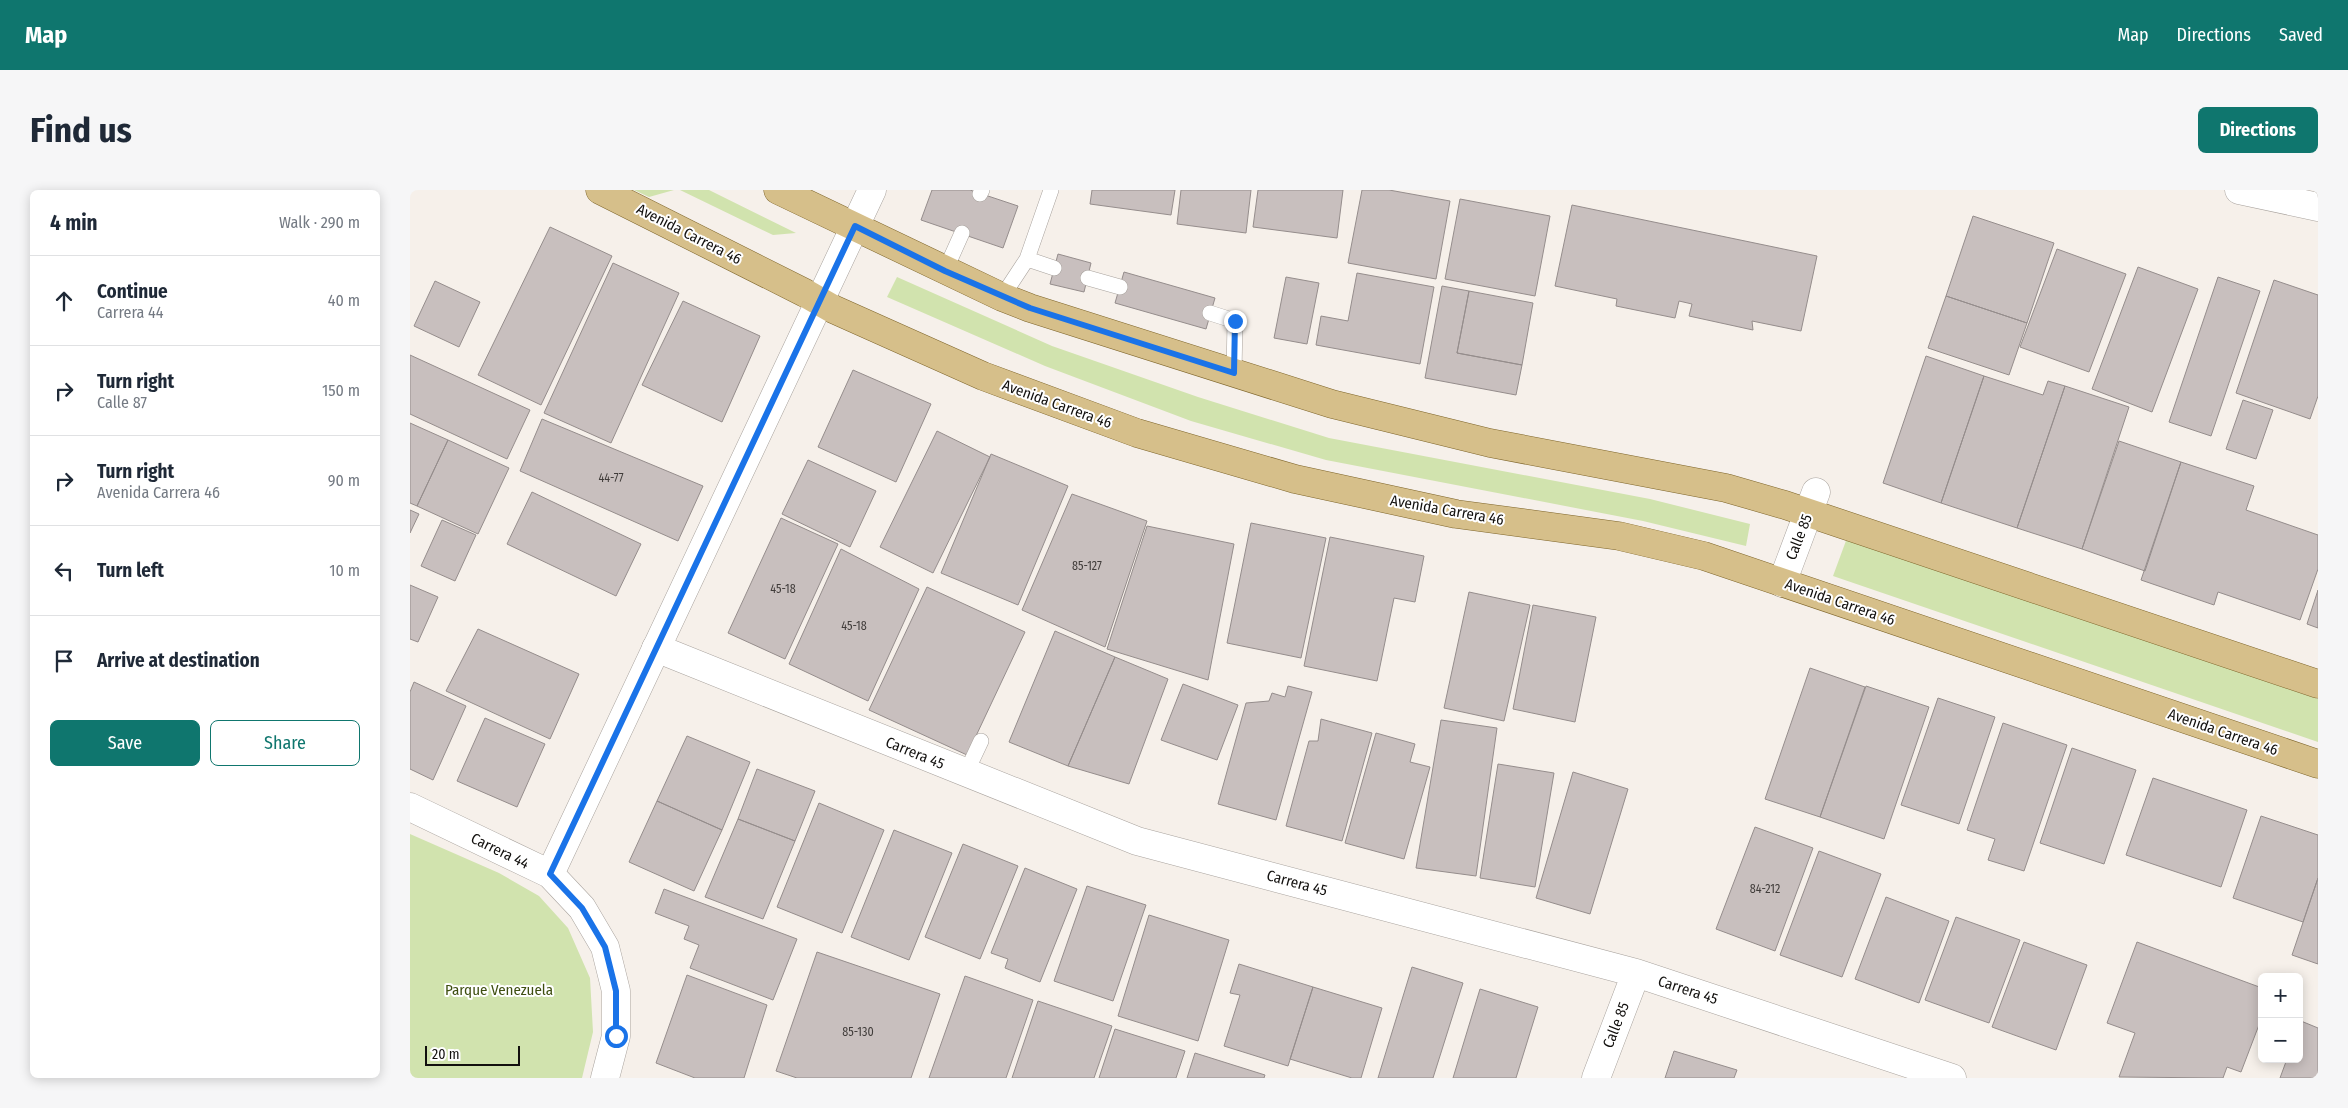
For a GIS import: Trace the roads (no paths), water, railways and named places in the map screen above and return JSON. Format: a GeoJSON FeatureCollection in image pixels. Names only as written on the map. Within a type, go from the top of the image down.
{"type":"FeatureCollection","features":[{"type":"Feature","properties":{"kind":"main road","name":"Avenida Carrera 46"},"geometry":{"type":"LineString","coordinates":[[600,190],[833,309],[983,376],[1137,433],[1295,479],[1456,514],[1619,536],[1704,556],[2318,764]]}},
{"type":"Feature","properties":{"kind":"main road"},"geometry":{"type":"LineString","coordinates":[[778,190],[945,271],[1030,308],[1332,404],[1490,443],[1726,488],[1812,502],[2318,684]]}},
{"type":"Feature","properties":{"kind":"street"},"geometry":{"type":"LineString","coordinates":[[550,874],[872,190]]}},
{"type":"Feature","properties":{"kind":"street"},"geometry":{"type":"LineString","coordinates":[[2239,190],[2314,205]]}},
{"type":"Feature","properties":{"kind":"street","name":"Calle 85"},"geometry":{"type":"LineString","coordinates":[[1782,582],[1812,502]]}},
{"type":"Feature","properties":{"kind":"street","name":"Carrera 45"},"geometry":{"type":"LineString","coordinates":[[656,648],[1136,841],[1636,972],[1952,1078]]}},
{"type":"Feature","properties":{"kind":"street","name":"Carrera 44"},"geometry":{"type":"LineString","coordinates":[[410,807],[550,874],[582,908],[605,947],[616,991],[616,1036],[605,1078]]}},
{"type":"Feature","properties":{"kind":"street","name":"Calle 85"},"geometry":{"type":"LineString","coordinates":[[1596,1078],[1636,972]]}},
{"type":"Feature","properties":{"kind":"lane"},"geometry":{"type":"LineString","coordinates":[[1002,296],[1028,259],[1051,190]]}},
{"type":"Feature","properties":{"kind":"lane"},"geometry":{"type":"LineString","coordinates":[[945,271],[962,234]]}},
{"type":"Feature","properties":{"kind":"lane"},"geometry":{"type":"LineString","coordinates":[[1028,259],[1054,268]]}},
{"type":"Feature","properties":{"kind":"lane"},"geometry":{"type":"LineString","coordinates":[[1088,278],[1120,287]]}},
{"type":"Feature","properties":{"kind":"lane"},"geometry":{"type":"LineString","coordinates":[[1210,313],[1235,321],[1234,373]]}},
{"type":"Feature","properties":{"kind":"lane"},"geometry":{"type":"LineString","coordinates":[[966,773],[981,741]]}},
{"type":"Feature","properties":{"kind":"park label","name":"Parque Venezuela"},"geometry":{"type":"Point","coordinates":[499,990]}}]}
